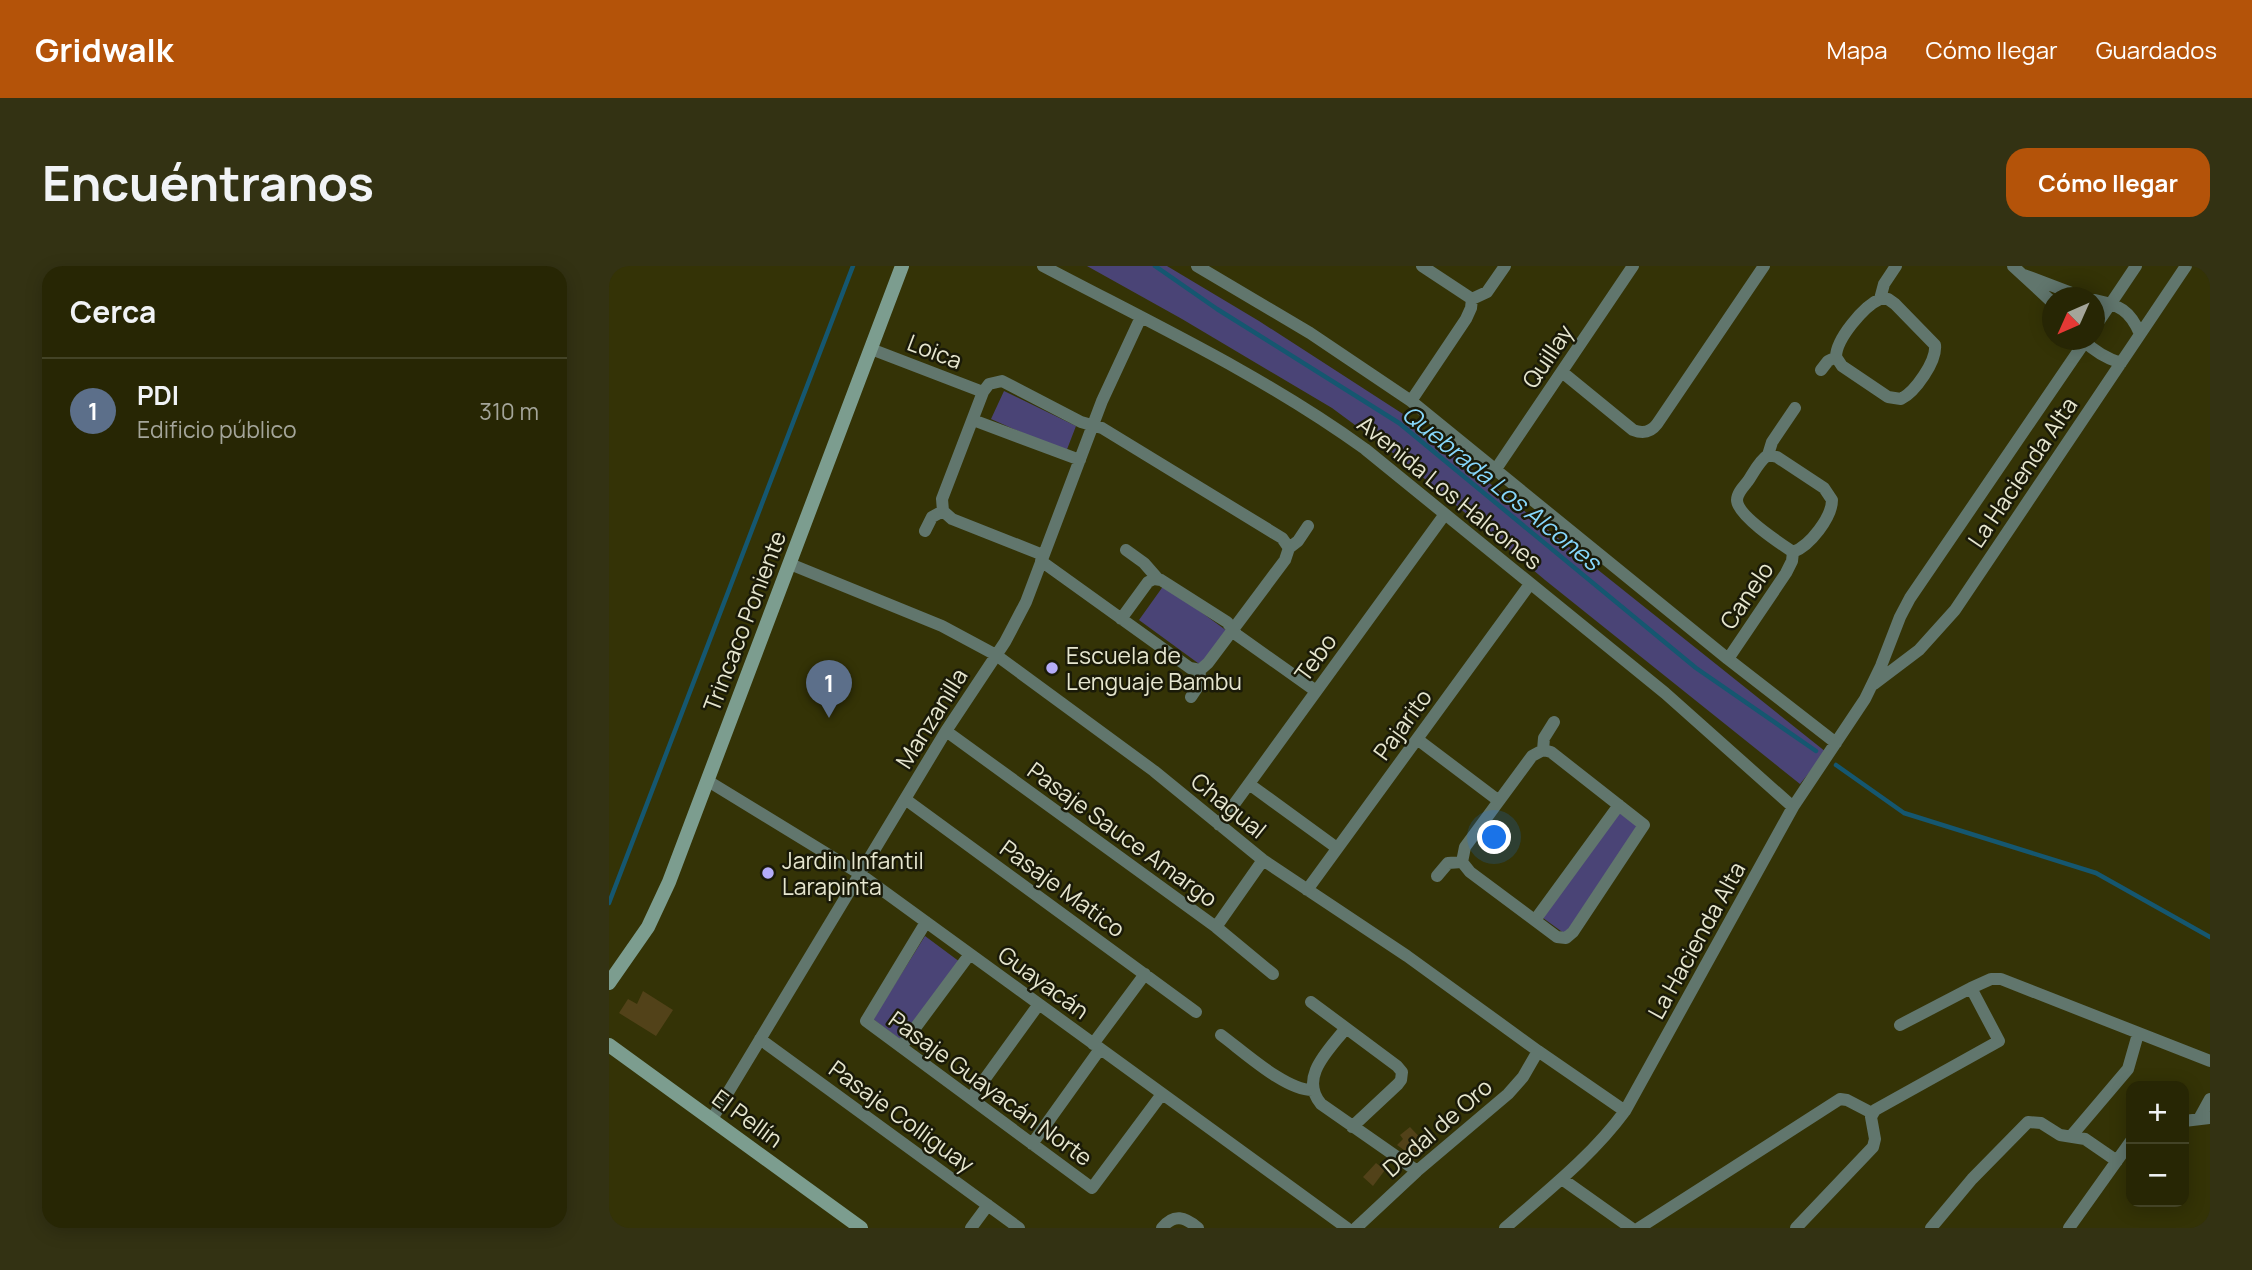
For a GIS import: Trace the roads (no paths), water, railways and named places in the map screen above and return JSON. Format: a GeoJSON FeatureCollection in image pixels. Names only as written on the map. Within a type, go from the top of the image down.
{"type":"FeatureCollection","features":[{"type":"Feature","properties":{"kind":"street","name":"Trincaco Poniente"},"geometry":{"type":"LineString","coordinates":[[609,984],[635,948],[659,905],[902,266]]}},
{"type":"Feature","properties":{"kind":"street","name":"Avenida Los Halcones"},"geometry":{"type":"LineString","coordinates":[[1043,266],[1236,367],[1308,409],[1365,449],[1665,693],[1793,807]]}},
{"type":"Feature","properties":{"kind":"street","name":"Avenida Los Halcones"},"geometry":{"type":"LineString","coordinates":[[1198,266],[1310,333],[1411,401],[1728,659],[1836,743]]}},
{"type":"Feature","properties":{"kind":"street"},"geometry":{"type":"LineString","coordinates":[[1422,266],[1472,299]]}},
{"type":"Feature","properties":{"kind":"street"},"geometry":{"type":"LineString","coordinates":[[1472,299],[1487,292],[1505,266]]}},
{"type":"Feature","properties":{"kind":"street","name":"Quillay"},"geometry":{"type":"LineString","coordinates":[[1496,469],[1633,266]]}},
{"type":"Feature","properties":{"kind":"street"},"geometry":{"type":"LineString","coordinates":[[1562,372],[1633,430],[1646,432],[1657,425],[1763,266]]}},
{"type":"Feature","properties":{"kind":"street"},"geometry":{"type":"LineString","coordinates":[[1880,299],[1884,284],[1896,266]]}},
{"type":"Feature","properties":{"kind":"street"},"geometry":{"type":"LineString","coordinates":[[2013,266],[2042,292]]}},
{"type":"Feature","properties":{"kind":"street"},"geometry":{"type":"LineString","coordinates":[[2105,312],[2136,266]]}},
{"type":"Feature","properties":{"kind":"street","name":"La Hacienda Alta"},"geometry":{"type":"LineString","coordinates":[[1873,684],[1919,650],[1955,610],[2186,266]]}},
{"type":"Feature","properties":{"kind":"street"},"geometry":{"type":"LineString","coordinates":[[2024,275],[2056,287]]}},
{"type":"Feature","properties":{"kind":"street"},"geometry":{"type":"LineString","coordinates":[[1411,401],[1466,319],[1472,299]]}},
{"type":"Feature","properties":{"kind":"street"},"geometry":{"type":"LineString","coordinates":[[1880,299],[1895,303],[1935,345],[1934,357],[1912,392],[1901,399],[1888,397],[1842,366],[1836,357],[1836,348],[1860,313],[1880,299]]}},
{"type":"Feature","properties":{"kind":"street"},"geometry":{"type":"LineString","coordinates":[[2105,302],[2122,309],[2134,320],[2140,334]]}},
{"type":"Feature","properties":{"kind":"street","name":"Manzanilla"},"geometry":{"type":"LineString","coordinates":[[712,1119],[946,731],[1020,615],[1093,425],[1141,317]]}},
{"type":"Feature","properties":{"kind":"street","name":"Loica"},"geometry":{"type":"LineString","coordinates":[[871,349],[983,392]]}},
{"type":"Feature","properties":{"kind":"street","name":"La Hacienda Alta"},"geometry":{"type":"LineString","coordinates":[[1505,1228],[1562,1179],[1603,1139],[1625,1111],[1793,807],[1873,684],[1893,632],[1910,598],[2078,350]]}},
{"type":"Feature","properties":{"kind":"street"},"geometry":{"type":"LineString","coordinates":[[2097,350],[2107,359],[2121,363]]}},
{"type":"Feature","properties":{"kind":"street"},"geometry":{"type":"LineString","coordinates":[[1821,370],[1828,361],[1836,357]]}},
{"type":"Feature","properties":{"kind":"street"},"geometry":{"type":"LineString","coordinates":[[993,382],[1006,382],[1081,422],[1093,425],[1103,428],[1283,538],[1289,548],[1288,556],[1206,666],[1200,670],[1190,668],[1042,558],[952,519],[943,511],[942,499],[983,392],[993,382]]}},
{"type":"Feature","properties":{"kind":"street"},"geometry":{"type":"LineString","coordinates":[[1768,455],[1777,457],[1824,488],[1832,500],[1829,513],[1810,542],[1793,552],[1755,524],[1737,502],[1739,494],[1761,460],[1768,455],[1772,442],[1795,408]]}},
{"type":"Feature","properties":{"kind":"street"},"geometry":{"type":"LineString","coordinates":[[973,420],[1080,460]]}},
{"type":"Feature","properties":{"kind":"street"},"geometry":{"type":"LineString","coordinates":[[925,531],[932,517],[943,511]]}},
{"type":"Feature","properties":{"kind":"street","name":"Tebo"},"geometry":{"type":"LineString","coordinates":[[1219,825],[1445,514]]}},
{"type":"Feature","properties":{"kind":"street"},"geometry":{"type":"LineString","coordinates":[[1289,548],[1298,541],[1308,526]]}},
{"type":"Feature","properties":{"kind":"street"},"geometry":{"type":"LineString","coordinates":[[1126,550],[1144,563],[1158,579],[1227,622],[1237,635],[1316,691]]}},
{"type":"Feature","properties":{"kind":"street","name":"Canelo"},"geometry":{"type":"LineString","coordinates":[[1728,659],[1786,573],[1793,552]]}},
{"type":"Feature","properties":{"kind":"street","name":"Chagual"},"geometry":{"type":"LineString","coordinates":[[790,564],[942,626],[996,655],[1145,764],[1263,860],[1408,956],[1625,1111]]}},
{"type":"Feature","properties":{"kind":"street"},"geometry":{"type":"LineString","coordinates":[[1121,619],[1146,585],[1151,580],[1158,579]]}},
{"type":"Feature","properties":{"kind":"street","name":"Pajarito"},"geometry":{"type":"LineString","coordinates":[[1307,890],[1530,584]]}},
{"type":"Feature","properties":{"kind":"street"},"geometry":{"type":"LineString","coordinates":[[1191,697],[1199,685],[1200,670]]}},
{"type":"Feature","properties":{"kind":"street"},"geometry":{"type":"LineString","coordinates":[[1543,750],[1544,738],[1554,722]]}},
{"type":"Feature","properties":{"kind":"street","name":"Pasaje Sauce Amargo"},"geometry":{"type":"LineString","coordinates":[[946,731],[1216,927],[1273,974]]}},
{"type":"Feature","properties":{"kind":"street"},"geometry":{"type":"LineString","coordinates":[[1417,740],[1499,801]]}},
{"type":"Feature","properties":{"kind":"street"},"geometry":{"type":"LineString","coordinates":[[1543,750],[1551,752],[1644,825],[1573,933],[1566,938],[1557,937],[1470,873],[1462,862],[1465,847],[1532,755],[1543,750]]}},
{"type":"Feature","properties":{"kind":"street","name":"Guayacán"},"geometry":{"type":"LineString","coordinates":[[708,781],[860,874],[1347,1228]]}},
{"type":"Feature","properties":{"kind":"street"},"geometry":{"type":"LineString","coordinates":[[1249,784],[1338,848]]}},
{"type":"Feature","properties":{"kind":"street","name":"Pasaje Matico"},"geometry":{"type":"LineString","coordinates":[[905,799],[1196,1012]]}},
{"type":"Feature","properties":{"kind":"street"},"geometry":{"type":"LineString","coordinates":[[1535,920],[1619,805]]}},
{"type":"Feature","properties":{"kind":"street"},"geometry":{"type":"LineString","coordinates":[[1216,927],[1263,860]]}},
{"type":"Feature","properties":{"kind":"street"},"geometry":{"type":"LineString","coordinates":[[1437,876],[1448,863],[1462,862]]}},
{"type":"Feature","properties":{"kind":"street","name":"Pasaje Guayacán Norte"},"geometry":{"type":"LineString","coordinates":[[926,922],[866,1021],[1092,1188],[1162,1094]]}},
{"type":"Feature","properties":{"kind":"street"},"geometry":{"type":"LineString","coordinates":[[901,1047],[970,954]]}},
{"type":"Feature","properties":{"kind":"street"},"geometry":{"type":"LineString","coordinates":[[1032,1144],[1145,974]]}},
{"type":"Feature","properties":{"kind":"street"},"geometry":{"type":"LineString","coordinates":[[1900,1025],[1991,979],[2001,979],[2210,1061]]}},
{"type":"Feature","properties":{"kind":"street"},"geometry":{"type":"LineString","coordinates":[[1796,1228],[1873,1147],[1875,1139],[1872,1113],[1999,1041],[1972,988]]}},
{"type":"Feature","properties":{"kind":"street"},"geometry":{"type":"LineString","coordinates":[[1311,1002],[1397,1066],[1402,1076],[1398,1084],[1352,1127]]}},
{"type":"Feature","properties":{"kind":"street"},"geometry":{"type":"LineString","coordinates":[[971,1098],[1039,1004]]}},
{"type":"Feature","properties":{"kind":"street"},"geometry":{"type":"LineString","coordinates":[[1346,1028],[1314,1072],[1314,1090],[1321,1104],[1417,1171]]}},
{"type":"Feature","properties":{"kind":"street"},"geometry":{"type":"LineString","coordinates":[[2073,1135],[2128,1069],[2137,1034]]}},
{"type":"Feature","properties":{"kind":"street"},"geometry":{"type":"LineString","coordinates":[[1221,1035],[1287,1084],[1301,1090],[1314,1090]]}},
{"type":"Feature","properties":{"kind":"street","name":"Pasaje Colliguay"},"geometry":{"type":"LineString","coordinates":[[760,1039],[1019,1228]]}},
{"type":"Feature","properties":{"kind":"street","name":"El Pellín"},"geometry":{"type":"LineString","coordinates":[[609,1045],[861,1228]]}},
{"type":"Feature","properties":{"kind":"street","name":"Dedal de Oro"},"geometry":{"type":"LineString","coordinates":[[1356,1228],[1417,1171],[1508,1094],[1523,1077],[1538,1051]]}},
{"type":"Feature","properties":{"kind":"street"},"geometry":{"type":"LineString","coordinates":[[1639,1228],[1840,1099],[1872,1113]]}},
{"type":"Feature","properties":{"kind":"street"},"geometry":{"type":"LineString","coordinates":[[2205,1119],[2210,1099]]}},
{"type":"Feature","properties":{"kind":"street"},"geometry":{"type":"LineString","coordinates":[[1931,1228],[1972,1179],[2025,1124],[2036,1121],[2055,1133],[2085,1139],[2117,1161]]}},
{"type":"Feature","properties":{"kind":"street"},"geometry":{"type":"LineString","coordinates":[[2069,1228],[2129,1144]]}},
{"type":"Feature","properties":{"kind":"street"},"geometry":{"type":"LineString","coordinates":[[1562,1179],[1631,1228]]}},
{"type":"Feature","properties":{"kind":"street"},"geometry":{"type":"LineString","coordinates":[[971,1228],[988,1205]]}},
{"type":"Feature","properties":{"kind":"street"},"geometry":{"type":"LineString","coordinates":[[1161,1228],[1176,1217],[1187,1219],[1198,1228]]}},
{"type":"Feature","properties":{"kind":"waterway"},"geometry":{"type":"LineString","coordinates":[[609,903],[853,266]]}},
{"type":"Feature","properties":{"kind":"waterway","name":"Quebrada Los Alcones"},"geometry":{"type":"LineString","coordinates":[[1155,266],[1217,309],[1399,423],[1696,668],[1816,751]]}},
{"type":"Feature","properties":{"kind":"waterway","name":"Quebrada Los Alcones"},"geometry":{"type":"LineString","coordinates":[[1836,765],[1904,813],[2096,873],[2210,937]]}},
{"type":"Feature","properties":{"kind":"place","name":"Escuela de Lenguaje Bambu"},"geometry":{"type":"Point","coordinates":[1052,668]}},
{"type":"Feature","properties":{"kind":"place","name":"PDI"},"geometry":{"type":"Point","coordinates":[829,718]}},
{"type":"Feature","properties":{"kind":"place","name":"Jardin Infantil Larapinta"},"geometry":{"type":"Point","coordinates":[768,873]}}]}
